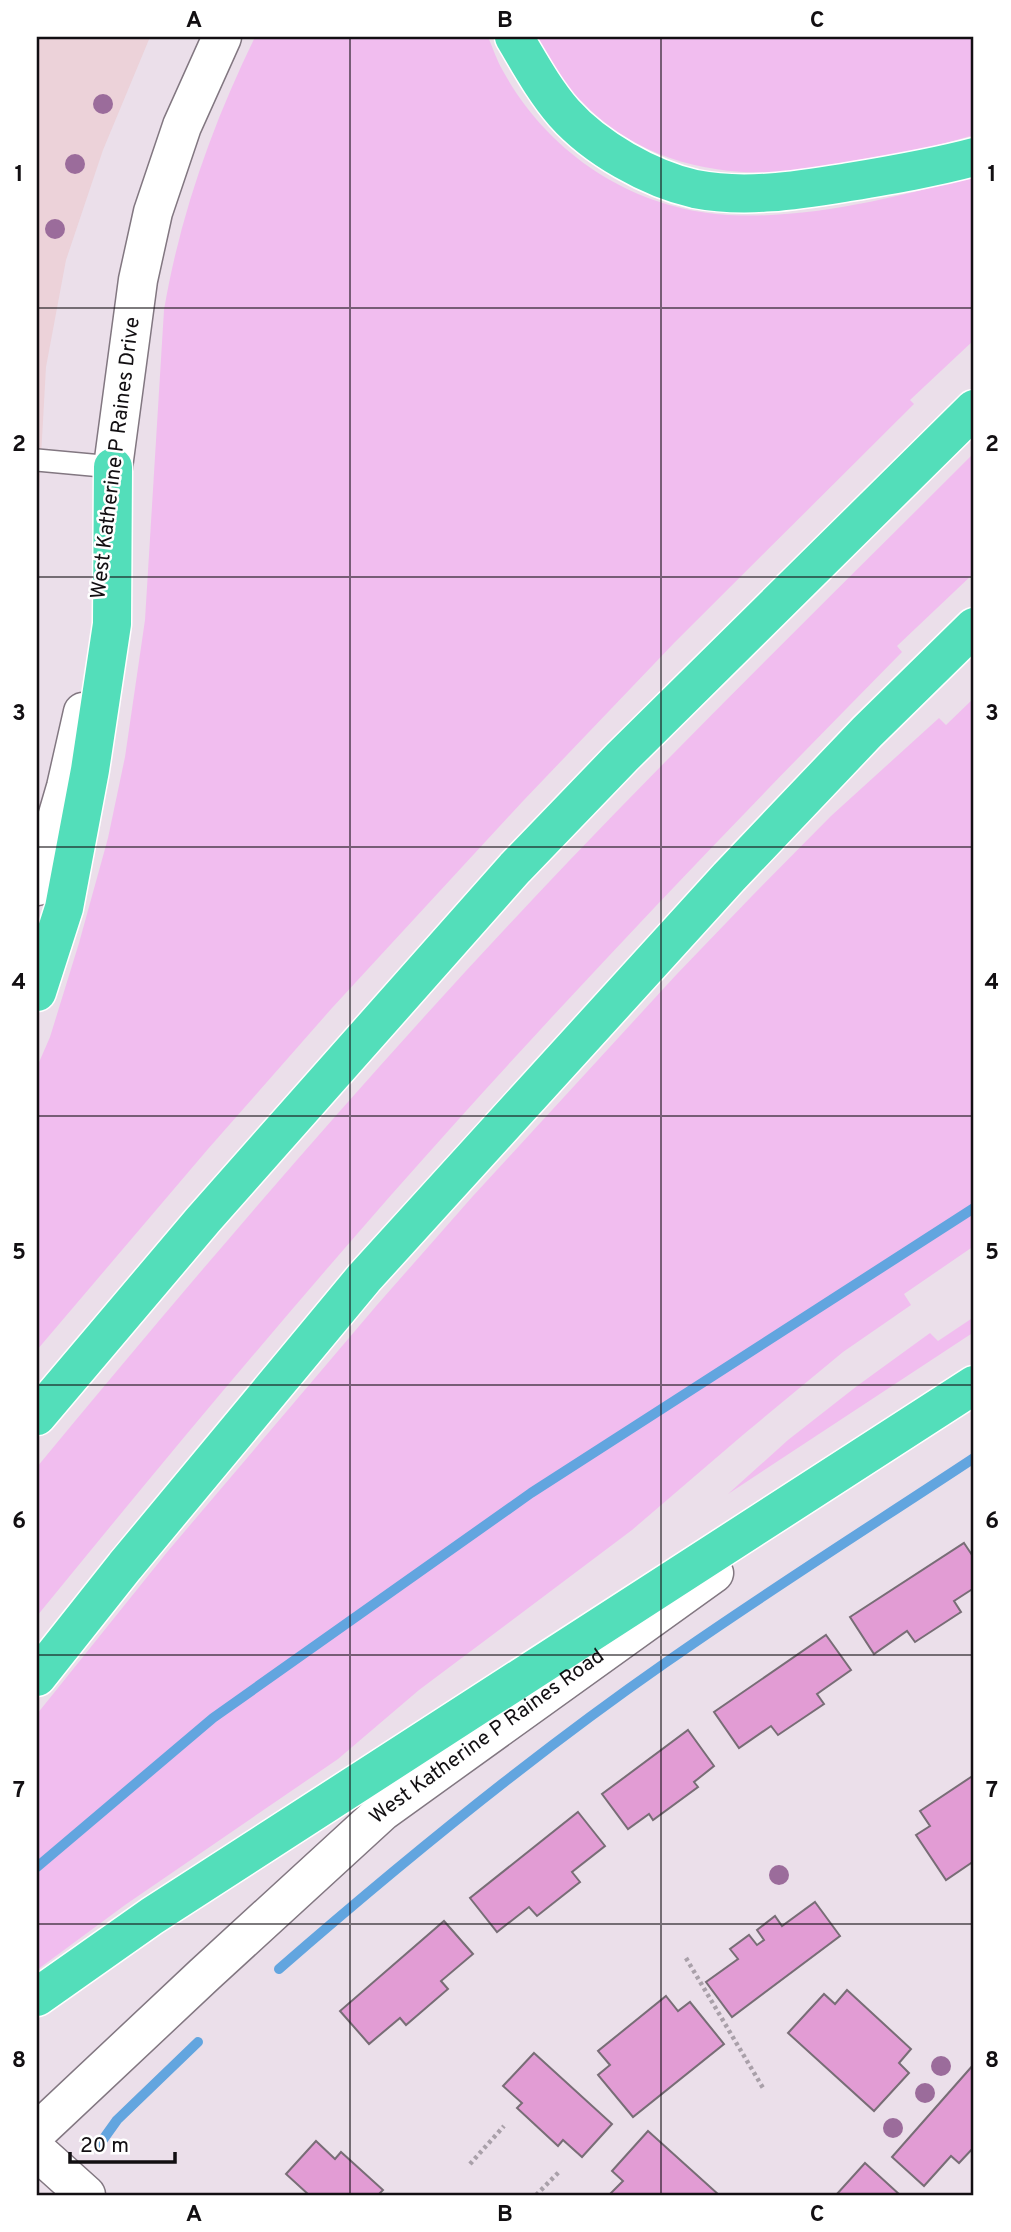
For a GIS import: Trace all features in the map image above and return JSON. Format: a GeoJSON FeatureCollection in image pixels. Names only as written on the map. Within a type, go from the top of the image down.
{"type":"FeatureCollection","features":[{"type":"Feature","properties":{"kind":"highway"},"geometry":{"type":"LineString","coordinates":[[514,37],[564,113],[600,144],[647,174],[696,189],[747,193],[805,190],[921,171],[974,157]]}},
{"type":"Feature","properties":{"kind":"highway"},"geometry":{"type":"LineString","coordinates":[[37,1416],[203,1220],[515,869],[622,757],[974,410]]}},
{"type":"Feature","properties":{"kind":"highway"},"geometry":{"type":"LineString","coordinates":[[37,992],[64,908],[90,770],[113,624],[113,467]]}},
{"type":"Feature","properties":{"kind":"highway"},"geometry":{"type":"LineString","coordinates":[[37,1677],[134,1555],[364,1278],[729,877],[867,733],[974,627]]}},
{"type":"Feature","properties":{"kind":"highway"},"geometry":{"type":"LineString","coordinates":[[729,877],[974,663]]}},
{"type":"Feature","properties":{"kind":"highway"},"geometry":{"type":"LineString","coordinates":[[37,1997],[152,1916],[974,1386]]}},
{"type":"Feature","properties":{"kind":"street","name":"West Katherine P Raines Drive"},"geometry":{"type":"LineString","coordinates":[[37,887],[66,787],[90,683],[113,467],[138,280],[153,212],[182,126],[222,37]]}},
{"type":"Feature","properties":{"kind":"street","name":"West Katherine P Raines Road"},"geometry":{"type":"LineString","coordinates":[[37,2132],[383,1811],[974,1386]]}},
{"type":"Feature","properties":{"kind":"street"},"geometry":{"type":"LineString","coordinates":[[37,2151],[86,2195]]}},
{"type":"Feature","properties":{"kind":"lane"},"geometry":{"type":"LineString","coordinates":[[37,460],[113,467]]}},
{"type":"Feature","properties":{"kind":"path"},"geometry":{"type":"LineString","coordinates":[[686,1958],[763,2088]]}},
{"type":"Feature","properties":{"kind":"path"},"geometry":{"type":"LineString","coordinates":[[470,2164],[504,2126]]}},
{"type":"Feature","properties":{"kind":"path"},"geometry":{"type":"LineString","coordinates":[[536,2195],[559,2172]]}},
{"type":"Feature","properties":{"kind":"shaded area"},"geometry":{"type":"Polygon","coordinates":[[[37,37],[150,37],[103,150],[66,260],[46,367],[37,529],[37,37]]]}},
{"type":"Feature","properties":{"kind":"shaded area"},"geometry":{"type":"Polygon","coordinates":[[[255,37],[488,37],[501,67],[521,99],[566,149],[620,186],[683,209],[747,216],[780,215],[880,200],[974,176],[974,340],[910,400],[914,404],[675,642],[523,801],[332,1008],[37,1350],[37,1067],[50,1037],[79,943],[108,838],[125,757],[145,620],[164,310],[171,275],[189,205],[212,136],[255,37]]]}},
{"type":"Feature","properties":{"kind":"shaded area"},"geometry":{"type":"Polygon","coordinates":[[[536,37],[974,37],[974,135],[875,160],[824,169],[772,173],[722,170],[673,159],[628,138],[586,106],[571,90],[536,37]]]}},
{"type":"Feature","properties":{"kind":"shaded area"},"geometry":{"type":"Polygon","coordinates":[[[974,453],[974,573],[897,646],[902,652],[677,883],[458,1120],[244,1365],[37,1616],[37,1467],[297,1160],[499,935],[668,759],[974,453]]]}},
{"type":"Feature","properties":{"kind":"shaded area"},"geometry":{"type":"Polygon","coordinates":[[[974,698],[974,1246],[904,1294],[911,1305],[843,1352],[632,1530],[419,1690],[338,1759],[125,1905],[37,1970],[37,1714],[168,1551],[377,1305],[676,975],[831,816],[939,718],[946,725],[974,698]]]}},
{"type":"Feature","properties":{"kind":"shaded area"},"geometry":{"type":"Polygon","coordinates":[[[974,1317],[974,1332],[728,1494],[788,1440],[930,1333],[938,1341],[974,1317]]]}},
{"type":"Feature","properties":{"kind":"building"},"geometry":{"type":"Polygon","coordinates":[[[964,1543],[974,1558],[974,1588],[954,1601],[961,1612],[915,1642],[907,1631],[874,1654],[850,1617],[964,1543]]]}},
{"type":"Feature","properties":{"kind":"building"},"geometry":{"type":"Polygon","coordinates":[[[826,1635],[851,1670],[817,1694],[824,1704],[778,1735],[771,1726],[739,1748],[714,1712],[826,1635]]]}},
{"type":"Feature","properties":{"kind":"building"},"geometry":{"type":"Polygon","coordinates":[[[688,1730],[714,1766],[694,1782],[698,1787],[653,1820],[649,1814],[628,1829],[602,1794],[688,1730]]]}},
{"type":"Feature","properties":{"kind":"building"},"geometry":{"type":"Polygon","coordinates":[[[974,1775],[974,1861],[946,1880],[916,1835],[930,1826],[920,1811],[974,1775]]]}},
{"type":"Feature","properties":{"kind":"building"},"geometry":{"type":"Polygon","coordinates":[[[578,1812],[605,1846],[572,1872],[580,1882],[537,1916],[529,1907],[497,1932],[470,1898],[578,1812]]]}},
{"type":"Feature","properties":{"kind":"building"},"geometry":{"type":"Polygon","coordinates":[[[815,1902],[840,1936],[732,2017],[706,1982],[738,1959],[730,1949],[749,1935],[757,1945],[764,1940],[757,1930],[775,1916],[782,1926],[815,1902]]]}},
{"type":"Feature","properties":{"kind":"building"},"geometry":{"type":"Polygon","coordinates":[[[444,1921],[473,1954],[441,1981],[448,1989],[406,2025],[400,2018],[369,2044],[340,2011],[444,1921]]]}},
{"type":"Feature","properties":{"kind":"building"},"geometry":{"type":"Polygon","coordinates":[[[847,1990],[911,2049],[899,2063],[909,2073],[874,2111],[788,2033],[824,1994],[835,2004],[847,1990]]]}},
{"type":"Feature","properties":{"kind":"building"},"geometry":{"type":"Polygon","coordinates":[[[666,1996],[678,2011],[690,2002],[724,2044],[633,2117],[598,2075],[610,2065],[598,2051],[666,1996]]]}},
{"type":"Feature","properties":{"kind":"building"},"geometry":{"type":"Polygon","coordinates":[[[534,2053],[612,2124],[582,2157],[563,2140],[558,2146],[517,2108],[522,2103],[503,2086],[534,2053]]]}},
{"type":"Feature","properties":{"kind":"building"},"geometry":{"type":"Polygon","coordinates":[[[974,2064],[974,2147],[959,2163],[951,2156],[924,2186],[892,2157],[974,2064]]]}},
{"type":"Feature","properties":{"kind":"building"},"geometry":{"type":"Polygon","coordinates":[[[648,2131],[719,2195],[611,2195],[623,2181],[612,2171],[648,2131]]]}},
{"type":"Feature","properties":{"kind":"building"},"geometry":{"type":"Polygon","coordinates":[[[316,2141],[335,2159],[341,2152],[383,2190],[378,2195],[309,2195],[286,2174],[316,2141]]]}},
{"type":"Feature","properties":{"kind":"building"},"geometry":{"type":"Polygon","coordinates":[[[865,2163],[900,2195],[836,2195],[865,2163]]]}},
{"type":"Feature","properties":{"kind":"waterway"},"geometry":{"type":"LineString","coordinates":[[37,1867],[213,1718],[531,1493],[974,1208]]}},
{"type":"Feature","properties":{"kind":"waterway"},"geometry":{"type":"LineString","coordinates":[[279,1969],[468,1811],[565,1735],[741,1611],[974,1458]]}},
{"type":"Feature","properties":{"kind":"waterway"},"geometry":{"type":"LineString","coordinates":[[97,2148],[117,2120],[198,2042]]}}]}
